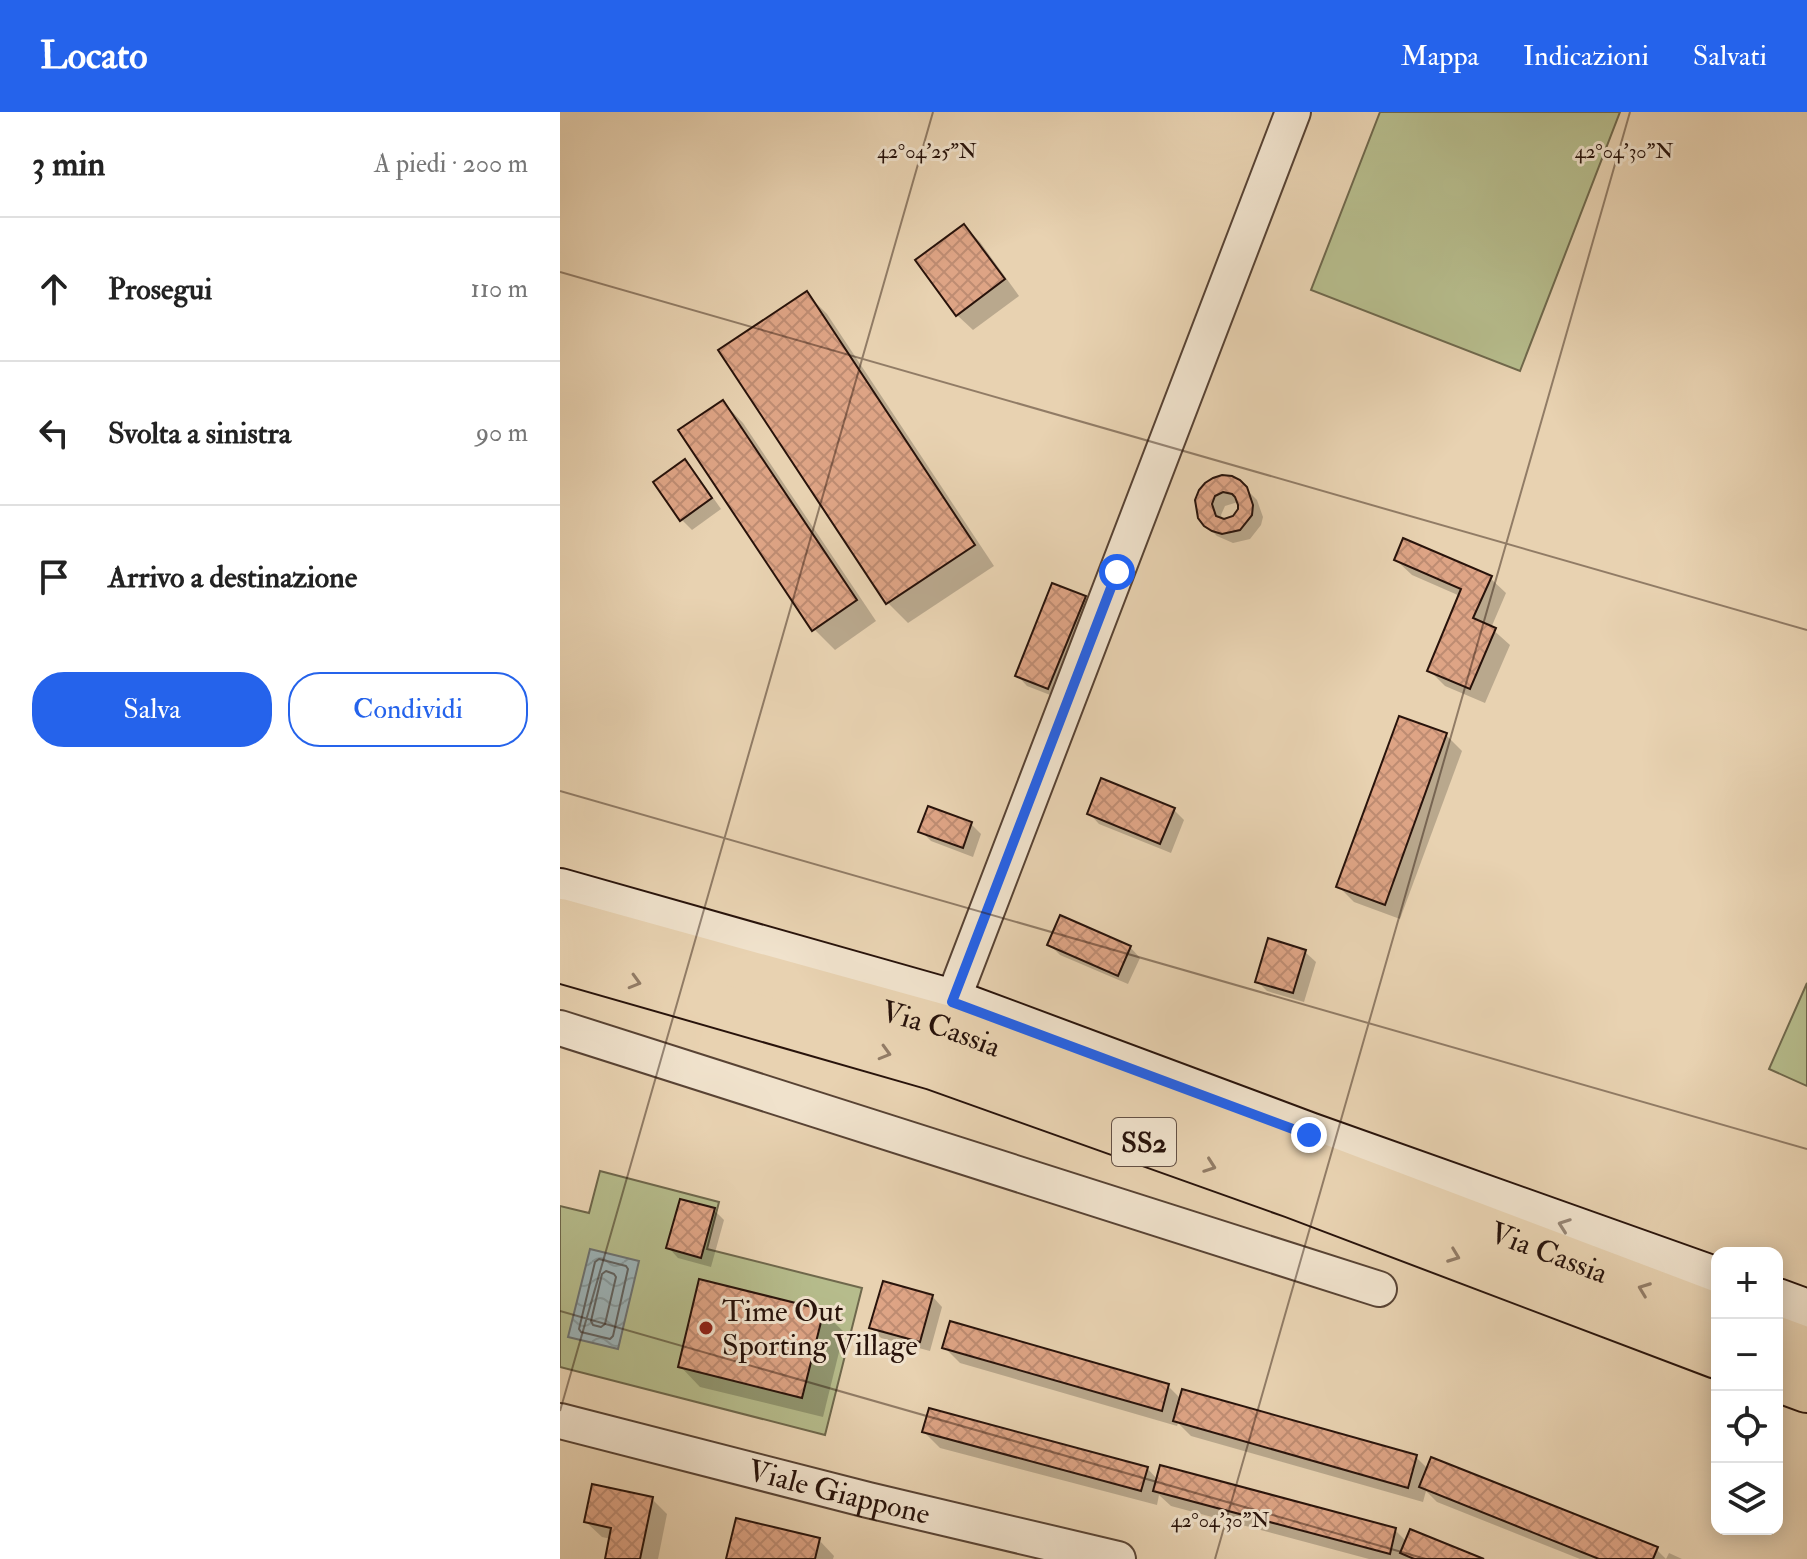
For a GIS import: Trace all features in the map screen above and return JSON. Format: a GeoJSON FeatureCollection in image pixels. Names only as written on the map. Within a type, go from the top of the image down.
{"type":"FeatureCollection","features":[{"type":"Feature","properties":{"kind":"highway","name":"Via Cassia"},"geometry":{"type":"LineString","coordinates":[[560,921],[943,1027],[1711,1314]]}},
{"type":"Feature","properties":{"kind":"highway","name":"Via Cassia"},"geometry":{"type":"LineString","coordinates":[[560,960],[933,1067],[1292,1195],[1711,1354]]}},
{"type":"Feature","properties":{"kind":"highway"},"geometry":{"type":"LineString","coordinates":[[1783,1341],[1807,1350]]}},
{"type":"Feature","properties":{"kind":"highway"},"geometry":{"type":"LineString","coordinates":[[1783,1381],[1807,1390]]}},
{"type":"Feature","properties":{"kind":"street"},"geometry":{"type":"LineString","coordinates":[[952,1002],[1293,112]]}},
{"type":"Feature","properties":{"kind":"street"},"geometry":{"type":"LineString","coordinates":[[560,891],[952,1002],[1309,1135],[1711,1278]]}},
{"type":"Feature","properties":{"kind":"street"},"geometry":{"type":"LineString","coordinates":[[560,1028],[1379,1289]]}},
{"type":"Feature","properties":{"kind":"street"},"geometry":{"type":"LineString","coordinates":[[1783,1303],[1807,1312]]}},
{"type":"Feature","properties":{"kind":"street","name":"Viale Giappone"},"geometry":{"type":"LineString","coordinates":[[560,1421],[868,1500],[1118,1559]]}},
{"type":"Feature","properties":{"kind":"green space"},"geometry":{"type":"Polygon","coordinates":[[[1380,112],[1620,112],[1520,371],[1311,290],[1380,112]]]}},
{"type":"Feature","properties":{"kind":"green space"},"geometry":{"type":"Polygon","coordinates":[[[1807,983],[1807,1086],[1769,1069],[1807,983]]]}},
{"type":"Feature","properties":{"kind":"green space","name":"Time Out Sporting Village"},"geometry":{"type":"Polygon","coordinates":[[[600,1171],[719,1202],[707,1249],[862,1288],[825,1435],[560,1367],[560,1206],[589,1213],[600,1171]]]}},
{"type":"Feature","properties":{"kind":"water"},"geometry":{"type":"Polygon","coordinates":[[[590,1249],[639,1261],[618,1349],[568,1337],[590,1249]]]}},
{"type":"Feature","properties":{"kind":"building"},"geometry":{"type":"Polygon","coordinates":[[[964,224],[1005,279],[956,316],[915,260],[964,224]]]}},
{"type":"Feature","properties":{"kind":"building"},"geometry":{"type":"Polygon","coordinates":[[[807,291],[975,545],[886,604],[718,350],[807,291]]]}},
{"type":"Feature","properties":{"kind":"building"},"geometry":{"type":"Polygon","coordinates":[[[723,400],[857,600],[812,631],[678,430],[723,400]]]}},
{"type":"Feature","properties":{"kind":"building"},"geometry":{"type":"Polygon","coordinates":[[[685,459],[712,498],[680,521],[653,482],[685,459]]]}},
{"type":"Feature","properties":{"kind":"building"},"geometry":{"type":"Polygon","coordinates":[[[1232,476],[1247,487],[1253,505],[1252,515],[1240,530],[1222,534],[1204,526],[1198,518],[1195,500],[1199,490],[1213,478],[1232,476]],[[1223,492],[1215,496],[1212,504],[1216,516],[1224,519],[1233,516],[1238,505],[1232,494],[1223,492]]]}},
{"type":"Feature","properties":{"kind":"building"},"geometry":{"type":"Polygon","coordinates":[[[1403,538],[1492,576],[1473,618],[1496,628],[1470,689],[1427,671],[1461,589],[1394,560],[1403,538]]]}},
{"type":"Feature","properties":{"kind":"building"},"geometry":{"type":"Polygon","coordinates":[[[1052,583],[1086,596],[1048,689],[1015,676],[1052,583]]]}},
{"type":"Feature","properties":{"kind":"building"},"geometry":{"type":"Polygon","coordinates":[[[1399,716],[1447,733],[1385,905],[1336,887],[1399,716]]]}},
{"type":"Feature","properties":{"kind":"building"},"geometry":{"type":"Polygon","coordinates":[[[1101,778],[1175,808],[1160,844],[1087,814],[1101,778]]]}},
{"type":"Feature","properties":{"kind":"building"},"geometry":{"type":"Polygon","coordinates":[[[928,806],[972,822],[963,848],[918,832],[928,806]]]}},
{"type":"Feature","properties":{"kind":"building"},"geometry":{"type":"Polygon","coordinates":[[[1060,915],[1131,946],[1118,976],[1047,945],[1060,915]]]}},
{"type":"Feature","properties":{"kind":"building"},"geometry":{"type":"Polygon","coordinates":[[[1268,938],[1306,950],[1293,993],[1255,982],[1268,938]]]}},
{"type":"Feature","properties":{"kind":"building"},"geometry":{"type":"Polygon","coordinates":[[[680,1199],[715,1208],[701,1258],[666,1248],[680,1199]]]}},
{"type":"Feature","properties":{"kind":"building"},"geometry":{"type":"Polygon","coordinates":[[[699,1279],[824,1310],[802,1398],[678,1367],[699,1279]]]}},
{"type":"Feature","properties":{"kind":"building"},"geometry":{"type":"Polygon","coordinates":[[[883,1281],[933,1295],[920,1342],[869,1328],[883,1281]]]}},
{"type":"Feature","properties":{"kind":"building"},"geometry":{"type":"Polygon","coordinates":[[[950,1321],[1169,1384],[1162,1411],[942,1348],[950,1321]]]}},
{"type":"Feature","properties":{"kind":"building"},"geometry":{"type":"Polygon","coordinates":[[[1182,1389],[1417,1455],[1408,1488],[1173,1421],[1182,1389]]]}},
{"type":"Feature","properties":{"kind":"building"},"geometry":{"type":"Polygon","coordinates":[[[929,1408],[1148,1467],[1141,1491],[922,1432],[929,1408]]]}},
{"type":"Feature","properties":{"kind":"building"},"geometry":{"type":"Polygon","coordinates":[[[1431,1457],[1658,1547],[1653,1559],[1599,1559],[1419,1487],[1431,1457]]]}},
{"type":"Feature","properties":{"kind":"building"},"geometry":{"type":"Polygon","coordinates":[[[1160,1465],[1396,1528],[1390,1554],[1153,1491],[1160,1465]]]}},
{"type":"Feature","properties":{"kind":"building"},"geometry":{"type":"Polygon","coordinates":[[[592,1484],[653,1497],[640,1559],[605,1559],[611,1528],[584,1522],[592,1484]]]}},
{"type":"Feature","properties":{"kind":"building"},"geometry":{"type":"Polygon","coordinates":[[[736,1518],[820,1538],[815,1559],[726,1559],[736,1518]]]}},
{"type":"Feature","properties":{"kind":"building"},"geometry":{"type":"Polygon","coordinates":[[[1410,1529],[1484,1559],[1414,1559],[1400,1553],[1410,1529]]]}},
{"type":"Feature","properties":{"kind":"place","name":"Time Out Sporting Village"},"geometry":{"type":"Point","coordinates":[706,1328]}},
{"type":"Feature","properties":{"kind":"route"},"geometry":{"type":"LineString","coordinates":[[1117,572],[952,1002],[1309,1135]]}}]}
